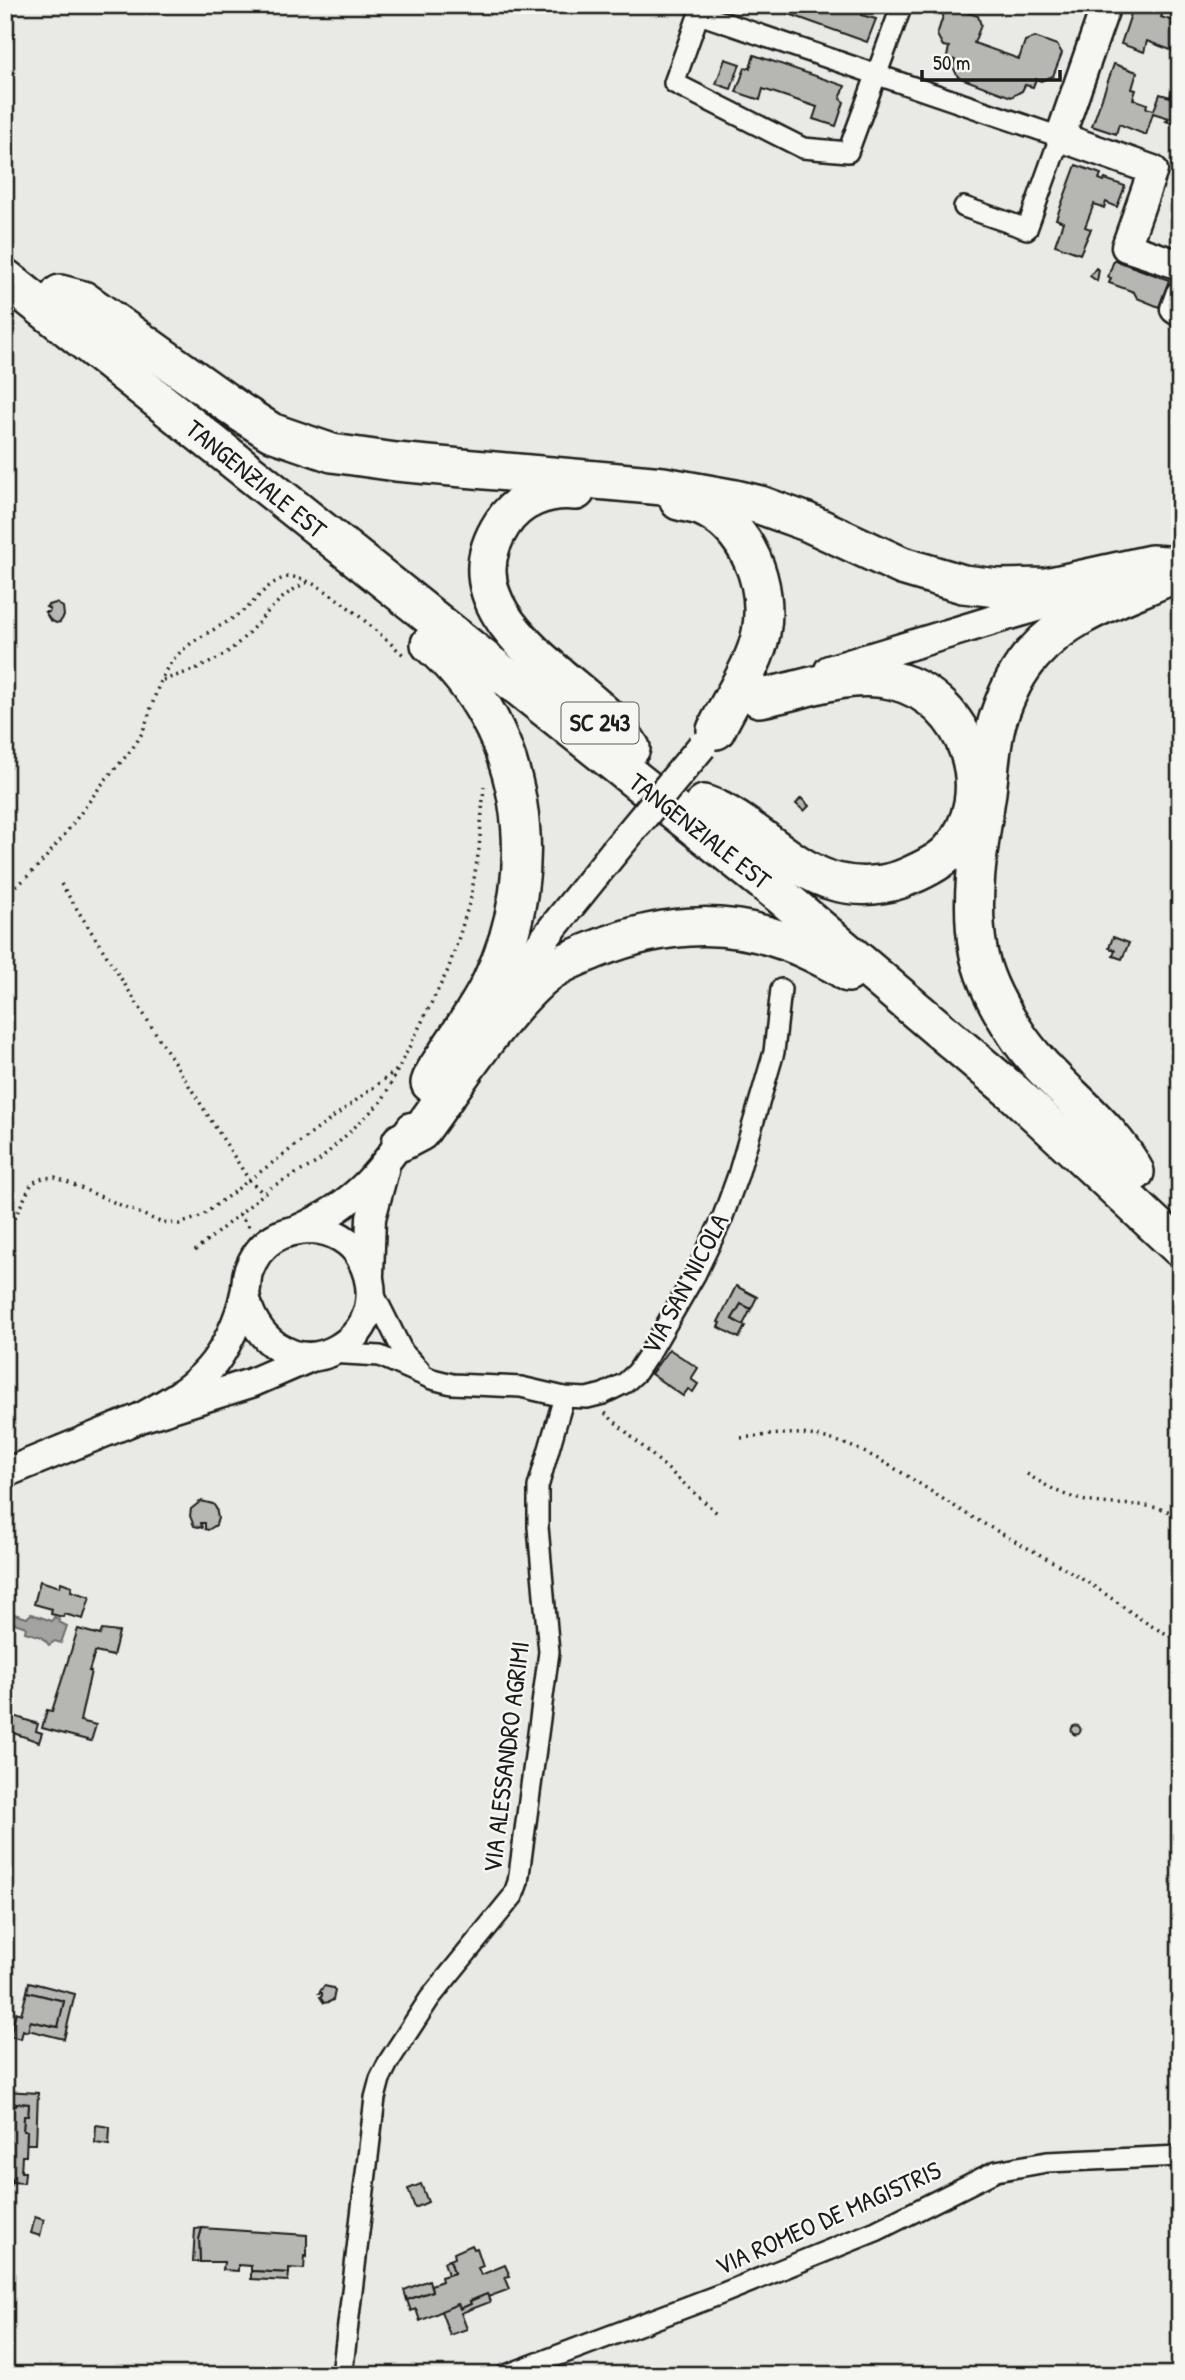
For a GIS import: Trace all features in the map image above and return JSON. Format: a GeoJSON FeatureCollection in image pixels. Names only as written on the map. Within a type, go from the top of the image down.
{"type":"FeatureCollection","features":[{"type":"Feature","properties":{"kind":"highway","name":"TANGENZIALE EST"},"geometry":{"type":"LineString","coordinates":[[5,250],[631,748],[704,803],[1033,1077],[1180,1214]]}},
{"type":"Feature","properties":{"kind":"highway","name":"TANGENZIALE EST"},"geometry":{"type":"LineString","coordinates":[[5,278],[779,894],[1013,1092],[1180,1248]]}},
{"type":"Feature","properties":{"kind":"highway"},"geometry":{"type":"LineString","coordinates":[[60,294],[83,300],[271,432],[332,453],[396,462],[663,486],[735,499],[807,522],[902,566],[963,584],[998,588],[1046,587],[1151,564],[1175,564]]}},
{"type":"Feature","properties":{"kind":"highway"},"geometry":{"type":"LineString","coordinates":[[631,748],[614,723],[515,635],[498,612],[488,589],[487,565],[491,545],[503,522],[520,504],[542,493],[567,490],[677,501],[701,507],[722,520],[740,539],[754,560],[761,585],[761,632],[755,654],[709,738]]}},
{"type":"Feature","properties":{"kind":"highway"},"geometry":{"type":"LineString","coordinates":[[310,522],[328,550],[454,664],[476,693],[491,718],[514,784],[520,817],[522,852],[513,923],[490,984],[432,1077],[402,1139]]}},
{"type":"Feature","properties":{"kind":"highway"},"geometry":{"type":"LineString","coordinates":[[1135,1172],[1125,1153],[1040,1066],[1010,1023],[984,972],[979,953],[974,907],[975,887],[998,721],[1015,678],[1030,656],[1065,625],[1175,564]]}},
{"type":"Feature","properties":{"kind":"highway"},"geometry":{"type":"LineString","coordinates":[[704,803],[722,810],[806,868],[835,882],[866,886],[897,881],[924,870],[949,852],[967,825],[974,794],[974,767],[965,740],[947,712],[923,692],[894,681],[863,677],[759,698]]}},
{"type":"Feature","properties":{"kind":"highway"},"geometry":{"type":"LineString","coordinates":[[402,1139],[420,1132],[494,1032],[540,979],[565,962],[603,946],[638,935],[681,927],[724,926],[759,932],[812,953],[845,970],[958,1062],[1013,1092]]}},
{"type":"Feature","properties":{"kind":"street"},"geometry":{"type":"LineString","coordinates":[[902,5],[878,75],[848,152],[803,148],[674,83],[700,10],[878,75],[1153,170],[1126,247],[1180,265]]}},
{"type":"Feature","properties":{"kind":"street"},"geometry":{"type":"LineString","coordinates":[[964,207],[1027,229],[1106,5]]}},
{"type":"Feature","properties":{"kind":"street"},"geometry":{"type":"LineString","coordinates":[[1180,295],[1175,309],[1180,312]]}},
{"type":"Feature","properties":{"kind":"street"},"geometry":{"type":"LineString","coordinates":[[402,1139],[469,1041],[555,925],[709,738],[741,709],[780,686],[812,675],[1175,564]]}},
{"type":"Feature","properties":{"kind":"street","name":"VIA SAN NICOLA"},"geometry":{"type":"LineString","coordinates":[[402,1139],[363,1190],[351,1200],[299,1229],[277,1236],[264,1244],[247,1274],[245,1294],[257,1329],[271,1343],[292,1353],[380,1356],[432,1379],[452,1384],[521,1387],[564,1397],[587,1398],[603,1394],[637,1372],[695,1275],[722,1219],[738,1175],[774,1052],[781,989]]}},
{"type":"Feature","properties":{"kind":"street","name":"VIA SAN NICOLA"},"geometry":{"type":"LineString","coordinates":[[5,1473],[140,1418],[251,1382],[350,1340],[369,1311],[371,1218],[402,1139]]}},
{"type":"Feature","properties":{"kind":"street"},"geometry":{"type":"LineString","coordinates":[[299,1229],[319,1229],[345,1240],[357,1252],[403,1352],[432,1379]]}},
{"type":"Feature","properties":{"kind":"street","name":"VIA SAN NICOLA"},"geometry":{"type":"LineString","coordinates":[[140,1418],[176,1398],[209,1370],[227,1341],[245,1294]]}},
{"type":"Feature","properties":{"kind":"street","name":"VIA ALESSANDRO AGRIMI"},"geometry":{"type":"LineString","coordinates":[[342,2375],[375,2098],[380,2080],[430,1998],[513,1896],[518,1882],[549,1652],[538,1527],[538,1487],[564,1397]]}},
{"type":"Feature","properties":{"kind":"street","name":"VIA ROMEO DE MAGISTRIS"},"geometry":{"type":"LineString","coordinates":[[506,2375],[721,2294],[876,2231],[996,2171],[1047,2162],[1180,2156]]}},
{"type":"Feature","properties":{"kind":"path"},"geometry":{"type":"LineString","coordinates":[[5,895],[37,868],[141,735],[161,680],[170,664],[186,647],[225,624],[273,583],[289,577],[310,581],[330,593],[407,658]]}},
{"type":"Feature","properties":{"kind":"path"},"geometry":{"type":"LineString","coordinates":[[161,680],[208,663],[229,651],[290,589],[310,581]]}},
{"type":"Feature","properties":{"kind":"path"},"geometry":{"type":"LineString","coordinates":[[195,1251],[264,1194],[318,1162],[382,1101],[448,970],[471,897],[484,812],[483,777]]}},
{"type":"Feature","properties":{"kind":"path"},"geometry":{"type":"LineString","coordinates":[[61,884],[249,1180],[264,1194]]}},
{"type":"Feature","properties":{"kind":"path"},"geometry":{"type":"LineString","coordinates":[[5,1237],[32,1183],[43,1178],[55,1177],[160,1222],[179,1224],[200,1217],[401,1067]]}},
{"type":"Feature","properties":{"kind":"path"},"geometry":{"type":"LineString","coordinates":[[587,1398],[717,1513]]}},
{"type":"Feature","properties":{"kind":"path"},"geometry":{"type":"LineString","coordinates":[[741,1438],[803,1434],[855,1448],[1096,1587],[1141,1620],[1180,1639]]}},
{"type":"Feature","properties":{"kind":"path"},"geometry":{"type":"LineString","coordinates":[[1027,1474],[1060,1493],[1090,1502],[1154,1506],[1180,1516]]}},
{"type":"Feature","properties":{"kind":"shaded area"},"geometry":{"type":"Polygon","coordinates":[[[14,1614],[27,1618],[31,1614],[52,1621],[54,1617],[59,1619],[59,1622],[67,1626],[61,1643],[55,1641],[49,1645],[42,1637],[25,1632],[26,1627],[11,1622],[14,1614]]]}},
{"type":"Feature","properties":{"kind":"building"},"geometry":{"type":"Polygon","coordinates":[[[764,5],[869,5],[867,9],[863,8],[861,15],[876,19],[867,42],[764,5]]]}},
{"type":"Feature","properties":{"kind":"building"},"geometry":{"type":"Polygon","coordinates":[[[1134,5],[1165,7],[1161,17],[1174,21],[1172,25],[1180,28],[1180,41],[1176,52],[1147,41],[1144,52],[1121,44],[1134,5]]]}},
{"type":"Feature","properties":{"kind":"building"},"geometry":{"type":"Polygon","coordinates":[[[954,8],[978,16],[981,25],[974,43],[1019,59],[1025,41],[1035,37],[1057,45],[1062,53],[1053,76],[1041,81],[1036,79],[1033,87],[1025,85],[1022,91],[1011,97],[958,77],[953,67],[955,60],[947,57],[949,47],[943,46],[937,35],[944,13],[954,8]]]}},
{"type":"Feature","properties":{"kind":"building"},"geometry":{"type":"Polygon","coordinates":[[[754,55],[845,86],[840,99],[844,102],[836,126],[813,119],[817,107],[763,89],[760,100],[736,92],[745,68],[750,68],[754,55]]]}},
{"type":"Feature","properties":{"kind":"building"},"geometry":{"type":"Polygon","coordinates":[[[725,59],[740,64],[731,89],[716,84],[725,59]]]}},
{"type":"Feature","properties":{"kind":"building"},"geometry":{"type":"Polygon","coordinates":[[[1114,64],[1137,72],[1132,89],[1136,90],[1133,99],[1147,104],[1146,108],[1154,110],[1160,94],[1170,97],[1173,86],[1180,86],[1180,126],[1166,121],[1169,118],[1153,113],[1146,135],[1119,124],[1116,134],[1092,126],[1114,64]]]}},
{"type":"Feature","properties":{"kind":"building"},"geometry":{"type":"Polygon","coordinates":[[[1076,165],[1101,174],[1099,179],[1125,186],[1117,207],[1106,202],[1104,208],[1094,204],[1085,227],[1091,229],[1080,254],[1055,245],[1063,222],[1056,219],[1076,165]]]}},
{"type":"Feature","properties":{"kind":"building"},"geometry":{"type":"Polygon","coordinates":[[[1114,260],[1169,280],[1159,307],[1137,298],[1134,292],[1109,283],[1111,278],[1108,277],[1114,260]]]}},
{"type":"Feature","properties":{"kind":"building"},"geometry":{"type":"Polygon","coordinates":[[[1096,268],[1099,270],[1097,281],[1090,276],[1096,268]]]}},
{"type":"Feature","properties":{"kind":"building"},"geometry":{"type":"Polygon","coordinates":[[[56,603],[63,607],[64,616],[56,623],[50,620],[45,612],[49,612],[50,609],[46,607],[48,605],[56,603]]]}},
{"type":"Feature","properties":{"kind":"building"},"geometry":{"type":"Polygon","coordinates":[[[801,798],[809,806],[804,811],[796,804],[801,798]]]}},
{"type":"Feature","properties":{"kind":"building"},"geometry":{"type":"Polygon","coordinates":[[[1113,937],[1129,943],[1122,959],[1113,956],[1115,950],[1109,948],[1113,937]]]}},
{"type":"Feature","properties":{"kind":"building"},"geometry":{"type":"Polygon","coordinates":[[[736,1286],[757,1297],[751,1309],[741,1304],[732,1319],[745,1326],[739,1338],[718,1327],[736,1286]]]}},
{"type":"Feature","properties":{"kind":"building"},"geometry":{"type":"Polygon","coordinates":[[[741,1304],[751,1309],[743,1325],[732,1319],[741,1304]]]}},
{"type":"Feature","properties":{"kind":"building"},"geometry":{"type":"Polygon","coordinates":[[[669,1349],[698,1368],[691,1379],[698,1384],[693,1392],[688,1389],[683,1396],[651,1374],[669,1349]]]}},
{"type":"Feature","properties":{"kind":"building"},"geometry":{"type":"Polygon","coordinates":[[[201,1501],[213,1504],[216,1508],[216,1525],[208,1530],[205,1529],[205,1523],[201,1523],[202,1528],[194,1526],[190,1516],[191,1509],[201,1501]]]}},
{"type":"Feature","properties":{"kind":"building"},"geometry":{"type":"Polygon","coordinates":[[[40,1581],[60,1587],[61,1582],[72,1586],[71,1591],[90,1597],[83,1619],[51,1614],[52,1609],[34,1604],[40,1581]]]}},
{"type":"Feature","properties":{"kind":"building"},"geometry":{"type":"Polygon","coordinates":[[[78,1629],[100,1635],[102,1630],[119,1632],[113,1656],[95,1652],[89,1671],[80,1721],[96,1725],[91,1741],[42,1728],[47,1710],[52,1711],[78,1629]]]}},
{"type":"Feature","properties":{"kind":"building"},"geometry":{"type":"Polygon","coordinates":[[[5,1713],[38,1724],[36,1731],[42,1733],[39,1742],[5,1730],[5,1713]]]}},
{"type":"Feature","properties":{"kind":"building"},"geometry":{"type":"Polygon","coordinates":[[[1076,1725],[1081,1730],[1076,1735],[1071,1730],[1076,1725]]]}},
{"type":"Feature","properties":{"kind":"building"},"geometry":{"type":"Polygon","coordinates":[[[29,1982],[75,1994],[64,2039],[28,2030],[30,2021],[58,2027],[64,2001],[27,1992],[29,1982]]]}},
{"type":"Feature","properties":{"kind":"building"},"geometry":{"type":"Polygon","coordinates":[[[324,1986],[335,1991],[333,2000],[324,2003],[320,1997],[322,1993],[319,1993],[324,1986]]]}},
{"type":"Feature","properties":{"kind":"building"},"geometry":{"type":"Polygon","coordinates":[[[27,1992],[64,2001],[58,2027],[30,2021],[28,2032],[23,2030],[21,2039],[10,2036],[16,2012],[21,2014],[27,1992]]]}},
{"type":"Feature","properties":{"kind":"building"},"geometry":{"type":"Polygon","coordinates":[[[5,2091],[38,2093],[36,2144],[26,2144],[27,2131],[23,2131],[24,2116],[28,2116],[29,2104],[16,2103],[16,2106],[10,2106],[10,2103],[5,2102],[5,2091]]]}},
{"type":"Feature","properties":{"kind":"building"},"geometry":{"type":"Polygon","coordinates":[[[5,2102],[10,2103],[10,2106],[16,2106],[16,2103],[29,2104],[28,2116],[24,2116],[23,2131],[27,2131],[26,2156],[22,2156],[21,2172],[25,2172],[24,2183],[5,2179],[5,2142],[8,2142],[8,2135],[5,2135],[5,2102]]]}},
{"type":"Feature","properties":{"kind":"building"},"geometry":{"type":"Polygon","coordinates":[[[96,2125],[110,2127],[109,2145],[95,2143],[96,2125]]]}},
{"type":"Feature","properties":{"kind":"building"},"geometry":{"type":"Polygon","coordinates":[[[5,2179],[12,2179],[10,2187],[5,2187],[5,2179]]]}},
{"type":"Feature","properties":{"kind":"building"},"geometry":{"type":"Polygon","coordinates":[[[421,2184],[428,2202],[415,2208],[408,2189],[421,2184]]]}},
{"type":"Feature","properties":{"kind":"building"},"geometry":{"type":"Polygon","coordinates":[[[35,2217],[44,2220],[40,2236],[31,2233],[35,2217]]]}},
{"type":"Feature","properties":{"kind":"building"},"geometry":{"type":"Polygon","coordinates":[[[202,2228],[307,2235],[304,2269],[289,2268],[289,2273],[251,2271],[251,2266],[238,2265],[238,2271],[223,2270],[224,2262],[200,2262],[199,2239],[202,2228]]]}},
{"type":"Feature","properties":{"kind":"building"},"geometry":{"type":"Polygon","coordinates":[[[202,2228],[199,2239],[200,2262],[193,2262],[195,2229],[202,2228]]]}},
{"type":"Feature","properties":{"kind":"building"},"geometry":{"type":"Polygon","coordinates":[[[472,2245],[474,2249],[477,2248],[483,2266],[478,2268],[481,2275],[505,2265],[510,2276],[505,2277],[510,2289],[488,2297],[487,2294],[470,2301],[471,2304],[460,2309],[458,2304],[420,2321],[416,2309],[411,2311],[407,2300],[432,2291],[431,2285],[442,2281],[441,2277],[454,2273],[450,2260],[455,2258],[454,2253],[472,2245]]]}},
{"type":"Feature","properties":{"kind":"building"},"geometry":{"type":"Polygon","coordinates":[[[450,2260],[454,2273],[448,2275],[444,2262],[450,2260]]]}},
{"type":"Feature","properties":{"kind":"building"},"geometry":{"type":"Polygon","coordinates":[[[251,2271],[289,2273],[288,2281],[251,2279],[251,2271]]]}},
{"type":"Feature","properties":{"kind":"building"},"geometry":{"type":"Polygon","coordinates":[[[429,2280],[432,2291],[407,2300],[404,2290],[429,2280]]]}},
{"type":"Feature","properties":{"kind":"building"},"geometry":{"type":"Polygon","coordinates":[[[487,2294],[490,2302],[461,2313],[467,2329],[450,2335],[441,2311],[458,2304],[460,2309],[471,2304],[470,2301],[487,2294]]]}}]}
